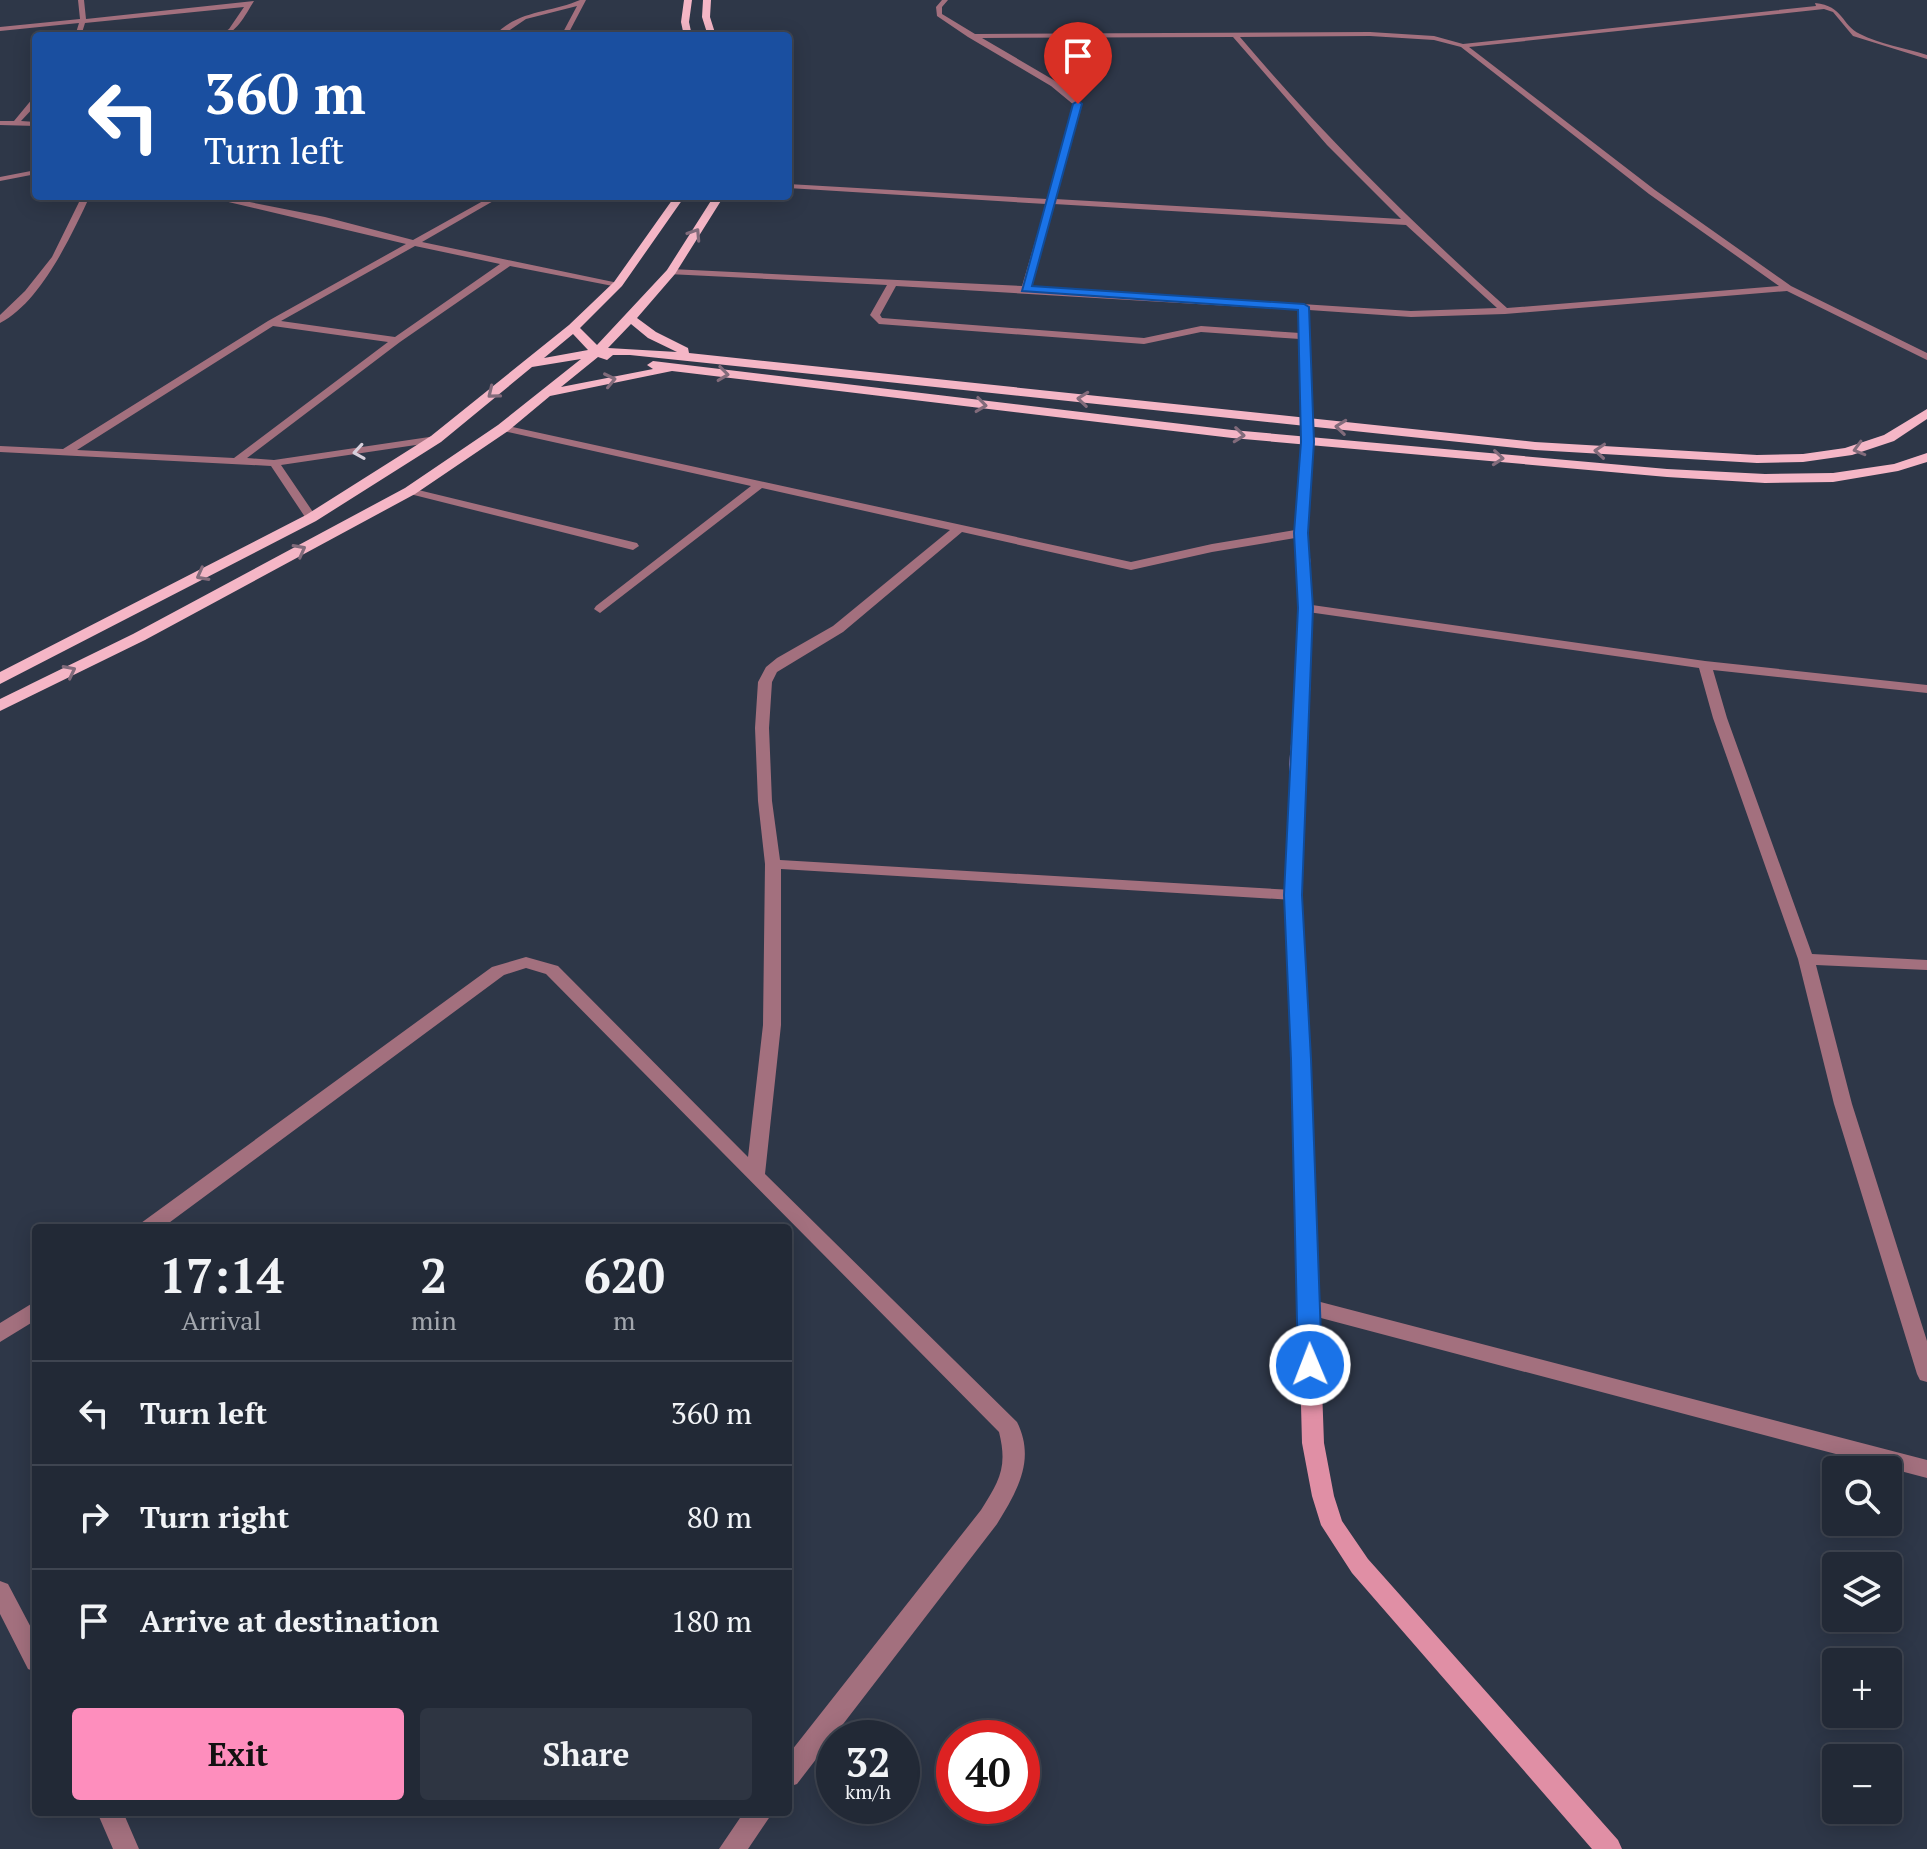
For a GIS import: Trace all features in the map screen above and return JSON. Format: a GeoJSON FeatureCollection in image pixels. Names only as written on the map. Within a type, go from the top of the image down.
{"type":"FeatureCollection","features":[{"type":"Feature","properties":{"kind":"main road"},"geometry":{"type":"LineString","coordinates":[[687,32],[685,22],[688,0]]}},
{"type":"Feature","properties":{"kind":"main road"},"geometry":{"type":"LineString","coordinates":[[707,0],[706,17],[711,32]]}},
{"type":"Feature","properties":{"kind":"main road"},"geometry":{"type":"LineString","coordinates":[[0,679],[311,518],[436,439],[573,328],[618,284],[677,200]]}},
{"type":"Feature","properties":{"kind":"main road"},"geometry":{"type":"LineString","coordinates":[[0,706],[139,637],[410,491],[503,428],[597,352],[630,318],[671,272],[716,200]]}},
{"type":"Feature","properties":{"kind":"main road"},"geometry":{"type":"LineString","coordinates":[[630,318],[652,335],[695,356]]}},
{"type":"Feature","properties":{"kind":"main road"},"geometry":{"type":"LineString","coordinates":[[573,328],[597,352],[622,360],[676,369],[1729,477],[1817,477],[1880,471],[1927,457]]}},
{"type":"Feature","properties":{"kind":"main road"},"geometry":{"type":"LineString","coordinates":[[530,364],[597,352],[695,356],[1307,433],[1603,452],[1791,459],[1844,453],[1886,441],[1927,413]]}},
{"type":"Feature","properties":{"kind":"main road"},"geometry":{"type":"LineString","coordinates":[[544,394],[676,369]]}},
{"type":"Feature","properties":{"kind":"street"},"geometry":{"type":"LineString","coordinates":[[79,32],[83,20],[81,0]]}},
{"type":"Feature","properties":{"kind":"street"},"geometry":{"type":"LineString","coordinates":[[945,0],[939,7],[939,15],[1054,84],[1078,104],[1026,289]]}},
{"type":"Feature","properties":{"kind":"street"},"geometry":{"type":"LineString","coordinates":[[1808,0],[1844,19],[1846,27],[1855,35],[1927,57]]}},
{"type":"Feature","properties":{"kind":"street"},"geometry":{"type":"LineString","coordinates":[[500,32],[526,19],[582,1]]}},
{"type":"Feature","properties":{"kind":"street"},"geometry":{"type":"LineString","coordinates":[[566,32],[582,1]]}},
{"type":"Feature","properties":{"kind":"street"},"geometry":{"type":"LineString","coordinates":[[0,29],[249,3]]}},
{"type":"Feature","properties":{"kind":"street"},"geometry":{"type":"LineString","coordinates":[[228,32],[249,3]]}},
{"type":"Feature","properties":{"kind":"street"},"geometry":{"type":"LineString","coordinates":[[970,36],[1412,35],[1463,46],[1824,7]]}},
{"type":"Feature","properties":{"kind":"street"},"geometry":{"type":"LineString","coordinates":[[1234,34],[1263,70],[1407,222],[1505,311]]}},
{"type":"Feature","properties":{"kind":"street"},"geometry":{"type":"LineString","coordinates":[[1463,46],[1652,192],[1788,288],[1927,357]]}},
{"type":"Feature","properties":{"kind":"street"},"geometry":{"type":"LineString","coordinates":[[16,123],[32,105]]}},
{"type":"Feature","properties":{"kind":"street"},"geometry":{"type":"LineString","coordinates":[[0,123],[32,124]]}},
{"type":"Feature","properties":{"kind":"street"},"geometry":{"type":"LineString","coordinates":[[0,179],[32,173]]}},
{"type":"Feature","properties":{"kind":"street"},"geometry":{"type":"LineString","coordinates":[[792,186],[1407,222]]}},
{"type":"Feature","properties":{"kind":"street"},"geometry":{"type":"LineString","coordinates":[[0,320],[28,293],[56,258],[84,200]]}},
{"type":"Feature","properties":{"kind":"street"},"geometry":{"type":"LineString","coordinates":[[228,200],[414,244],[618,284]]}},
{"type":"Feature","properties":{"kind":"street"},"geometry":{"type":"LineString","coordinates":[[239,202],[243,200]]}},
{"type":"Feature","properties":{"kind":"street"},"geometry":{"type":"LineString","coordinates":[[66,452],[271,323],[491,200]]}},
{"type":"Feature","properties":{"kind":"street"},"geometry":{"type":"LineString","coordinates":[[235,462],[397,340],[508,263]]}},
{"type":"Feature","properties":{"kind":"street"},"geometry":{"type":"LineString","coordinates":[[671,272],[1026,289],[1411,314],[1505,311],[1788,288]]}},
{"type":"Feature","properties":{"kind":"street"},"geometry":{"type":"LineString","coordinates":[[893,283],[875,315],[879,321],[1144,341],[1201,329],[1304,336]]}},
{"type":"Feature","properties":{"kind":"street"},"geometry":{"type":"LineString","coordinates":[[1304,307],[1307,433],[1301,533],[1305,608],[1293,895],[1313,1443],[1323,1496],[1332,1525],[1360,1566],[1609,1849]]}},
{"type":"Feature","properties":{"kind":"street"},"geometry":{"type":"LineString","coordinates":[[271,323],[397,340]]}},
{"type":"Feature","properties":{"kind":"street"},"geometry":{"type":"LineString","coordinates":[[1878,335],[1927,345]]}},
{"type":"Feature","properties":{"kind":"street"},"geometry":{"type":"LineString","coordinates":[[503,428],[1131,566],[1301,533]]}},
{"type":"Feature","properties":{"kind":"street"},"geometry":{"type":"LineString","coordinates":[[0,449],[274,463],[436,439]]}},
{"type":"Feature","properties":{"kind":"street"},"geometry":{"type":"LineString","coordinates":[[274,463],[311,518]]}},
{"type":"Feature","properties":{"kind":"street"},"geometry":{"type":"LineString","coordinates":[[600,609],[762,483]]}},
{"type":"Feature","properties":{"kind":"street"},"geometry":{"type":"LineString","coordinates":[[410,491],[633,546]]}},
{"type":"Feature","properties":{"kind":"street"},"geometry":{"type":"LineString","coordinates":[[756,1173],[772,1025],[773,864],[765,801],[762,728],[765,682],[771,670],[838,629],[961,527]]}},
{"type":"Feature","properties":{"kind":"street"},"geometry":{"type":"LineString","coordinates":[[1305,608],[1705,665],[1927,689]]}},
{"type":"Feature","properties":{"kind":"street"},"geometry":{"type":"LineString","coordinates":[[1705,665],[1720,718],[1806,959],[1843,1104],[1927,1374]]}},
{"type":"Feature","properties":{"kind":"street"},"geometry":{"type":"LineString","coordinates":[[773,864],[1293,895]]}},
{"type":"Feature","properties":{"kind":"street"},"geometry":{"type":"LineString","coordinates":[[1806,959],[1927,965]]}},
{"type":"Feature","properties":{"kind":"street"},"geometry":{"type":"LineString","coordinates":[[153,1224],[498,971],[526,962],[552,970],[700,1121],[756,1173],[873,1296],[1009,1428],[1016,1470],[989,1517],[792,1770]]}},
{"type":"Feature","properties":{"kind":"street"},"geometry":{"type":"LineString","coordinates":[[1309,1307],[1927,1469]]}},
{"type":"Feature","properties":{"kind":"street"},"geometry":{"type":"LineString","coordinates":[[0,1334],[32,1312]]}},
{"type":"Feature","properties":{"kind":"street"},"geometry":{"type":"LineString","coordinates":[[0,1591],[32,1653]]}},
{"type":"Feature","properties":{"kind":"street"},"geometry":{"type":"LineString","coordinates":[[112,1816],[126,1849]]}},
{"type":"Feature","properties":{"kind":"street"},"geometry":{"type":"LineString","coordinates":[[732,1849],[757,1816]]}},
{"type":"Feature","properties":{"kind":"route"},"geometry":{"type":"LineString","coordinates":[[1078,104],[1026,289],[1304,307],[1307,442],[1301,533],[1305,566],[1304,681],[1296,765],[1298,823],[1293,895],[1310,1365]]}}]}
